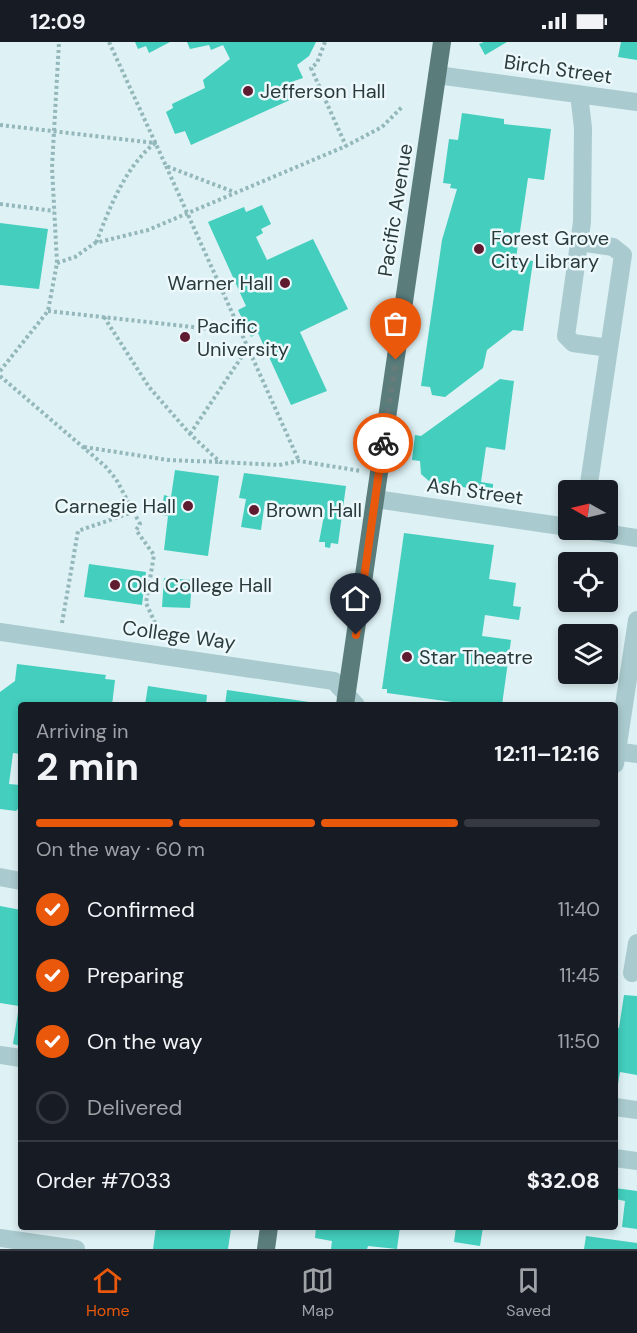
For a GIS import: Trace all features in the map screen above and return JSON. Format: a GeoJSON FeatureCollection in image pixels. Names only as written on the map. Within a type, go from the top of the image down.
{"type":"FeatureCollection","features":[{"type":"Feature","properties":{"kind":"main road","name":"Pacific Avenue"},"geometry":{"type":"LineString","coordinates":[[349,701],[375,499],[442,42]]}},
{"type":"Feature","properties":{"kind":"main road"},"geometry":{"type":"LineString","coordinates":[[266,1249],[269,1230]]}},
{"type":"Feature","properties":{"kind":"street","name":"Birch Street"},"geometry":{"type":"LineString","coordinates":[[437,75],[637,102]]}},
{"type":"Feature","properties":{"kind":"street"},"geometry":{"type":"LineString","coordinates":[[579,94],[583,128],[579,242],[566,336],[573,343],[609,348]]}},
{"type":"Feature","properties":{"kind":"street"},"geometry":{"type":"LineString","coordinates":[[579,242],[613,247],[622,255],[589,480]]}},
{"type":"Feature","properties":{"kind":"street","name":"Ash Street"},"geometry":{"type":"LineString","coordinates":[[375,499],[558,526]]}},
{"type":"Feature","properties":{"kind":"street"},"geometry":{"type":"LineString","coordinates":[[618,535],[637,538]]}},
{"type":"Feature","properties":{"kind":"street"},"geometry":{"type":"LineString","coordinates":[[618,743],[637,620]]}},
{"type":"Feature","properties":{"kind":"street","name":"College Way"},"geometry":{"type":"LineString","coordinates":[[0,632],[334,681],[349,701]]}},
{"type":"Feature","properties":{"kind":"street"},"geometry":{"type":"LineString","coordinates":[[618,756],[637,754]]}},
{"type":"Feature","properties":{"kind":"street"},"geometry":{"type":"LineString","coordinates":[[0,877],[18,880]]}},
{"type":"Feature","properties":{"kind":"street"},"geometry":{"type":"LineString","coordinates":[[628,972],[637,943]]}},
{"type":"Feature","properties":{"kind":"street"},"geometry":{"type":"LineString","coordinates":[[0,1055],[18,1058]]}},
{"type":"Feature","properties":{"kind":"street"},"geometry":{"type":"LineString","coordinates":[[618,1107],[637,1110]]}},
{"type":"Feature","properties":{"kind":"street"},"geometry":{"type":"LineString","coordinates":[[618,1158],[637,1161]]}},
{"type":"Feature","properties":{"kind":"street"},"geometry":{"type":"LineString","coordinates":[[0,1238],[76,1249]]}},
{"type":"Feature","properties":{"kind":"path"},"geometry":{"type":"LineString","coordinates":[[0,371],[48,311],[57,264],[53,132],[59,42]]}},
{"type":"Feature","properties":{"kind":"path"},"geometry":{"type":"LineString","coordinates":[[109,42],[299,461]]}},
{"type":"Feature","properties":{"kind":"path"},"geometry":{"type":"LineString","coordinates":[[325,42],[317,63],[311,68],[346,146]]}},
{"type":"Feature","properties":{"kind":"path"},"geometry":{"type":"LineString","coordinates":[[57,264],[95,243],[148,230],[346,146],[382,127],[402,106]]}},
{"type":"Feature","properties":{"kind":"path"},"geometry":{"type":"LineString","coordinates":[[0,125],[155,143]]}},
{"type":"Feature","properties":{"kind":"path"},"geometry":{"type":"LineString","coordinates":[[95,243],[108,210],[138,157],[155,143]]}},
{"type":"Feature","properties":{"kind":"path"},"geometry":{"type":"LineString","coordinates":[[166,166],[235,193]]}},
{"type":"Feature","properties":{"kind":"path"},"geometry":{"type":"LineString","coordinates":[[0,204],[54,211]]}},
{"type":"Feature","properties":{"kind":"path"},"geometry":{"type":"LineString","coordinates":[[48,311],[239,332]]}},
{"type":"Feature","properties":{"kind":"path"},"geometry":{"type":"LineString","coordinates":[[104,317],[138,373],[190,434],[220,462]]}},
{"type":"Feature","properties":{"kind":"path"},"geometry":{"type":"LineString","coordinates":[[190,434],[247,349]]}},
{"type":"Feature","properties":{"kind":"path"},"geometry":{"type":"LineString","coordinates":[[0,376],[116,479],[140,525],[136,530],[154,555],[146,603],[156,625],[150,654]]}},
{"type":"Feature","properties":{"kind":"path"},"geometry":{"type":"LineString","coordinates":[[82,447],[168,460],[279,465],[299,461],[361,471],[375,499]]}},
{"type":"Feature","properties":{"kind":"path"},"geometry":{"type":"LineString","coordinates":[[60,641],[78,531],[133,512]]}},
{"type":"Feature","properties":{"kind":"building"},"geometry":{"type":"Polygon","coordinates":[[[135,42],[170,42],[149,53],[146,46],[138,49],[135,42]]]}},
{"type":"Feature","properties":{"kind":"building","name":"Jefferson Hall"},"geometry":{"type":"Polygon","coordinates":[[[187,42],[316,42],[309,56],[297,65],[303,78],[294,81],[301,95],[191,145],[185,131],[175,134],[166,112],[173,108],[172,104],[205,88],[203,80],[230,59],[223,45],[211,50],[209,45],[190,49],[187,42]]]}},
{"type":"Feature","properties":{"kind":"building"},"geometry":{"type":"Polygon","coordinates":[[[507,42],[485,55],[479,44],[507,42]]]}},
{"type":"Feature","properties":{"kind":"building"},"geometry":{"type":"Polygon","coordinates":[[[621,42],[637,42],[637,60],[618,57],[621,42]]]}},
{"type":"Feature","properties":{"kind":"building","name":"Forest Grove City Library"},"geometry":{"type":"Polygon","coordinates":[[[462,113],[504,119],[504,124],[551,129],[544,180],[528,178],[516,258],[533,261],[523,331],[513,330],[487,350],[483,368],[445,397],[432,395],[430,387],[421,386],[442,240],[457,189],[450,188],[451,184],[443,183],[449,139],[458,140],[462,113]]]}},
{"type":"Feature","properties":{"kind":"building","name":"Warner Hall"},"geometry":{"type":"Polygon","coordinates":[[[262,205],[271,224],[261,229],[263,233],[256,237],[267,260],[313,239],[348,309],[300,332],[327,391],[291,405],[258,333],[251,337],[238,310],[246,306],[208,222],[244,207],[246,212],[262,205]]]}},
{"type":"Feature","properties":{"kind":"building"},"geometry":{"type":"Polygon","coordinates":[[[0,223],[48,229],[39,289],[0,285],[0,223]]]}},
{"type":"Feature","properties":{"kind":"building"},"geometry":{"type":"Polygon","coordinates":[[[500,379],[514,381],[505,450],[486,447],[481,482],[493,484],[493,489],[488,491],[430,482],[421,474],[420,461],[412,460],[415,435],[421,436],[500,379]]]}},
{"type":"Feature","properties":{"kind":"building","name":"Carnegie Hall"},"geometry":{"type":"Polygon","coordinates":[[[175,470],[219,476],[208,556],[164,550],[168,516],[161,515],[164,495],[171,497],[175,470]]]}},
{"type":"Feature","properties":{"kind":"building","name":"Brown Hall"},"geometry":{"type":"Polygon","coordinates":[[[244,473],[346,486],[338,544],[331,543],[330,548],[325,547],[325,542],[319,542],[325,510],[288,504],[287,511],[276,509],[277,503],[265,501],[261,530],[241,527],[246,499],[239,498],[244,473]]]}},
{"type":"Feature","properties":{"kind":"building"},"geometry":{"type":"Polygon","coordinates":[[[404,533],[494,545],[489,579],[516,583],[513,606],[521,607],[519,620],[485,615],[482,636],[511,640],[502,702],[452,702],[387,693],[387,689],[382,689],[404,533]]]}},
{"type":"Feature","properties":{"kind":"building","name":"Old College Hall"},"geometry":{"type":"Polygon","coordinates":[[[89,564],[146,572],[142,605],[84,597],[89,564]]]}},
{"type":"Feature","properties":{"kind":"building"},"geometry":{"type":"Polygon","coordinates":[[[164,578],[192,580],[190,608],[162,607],[164,578]]]}},
{"type":"Feature","properties":{"kind":"building"},"geometry":{"type":"Polygon","coordinates":[[[17,664],[106,675],[105,679],[115,680],[112,702],[18,702],[18,754],[13,753],[9,784],[18,785],[18,809],[16,811],[0,809],[0,692],[15,681],[17,664]]]}},
{"type":"Feature","properties":{"kind":"building"},"geometry":{"type":"Polygon","coordinates":[[[148,686],[207,695],[206,702],[145,702],[148,686]]]}},
{"type":"Feature","properties":{"kind":"building"},"geometry":{"type":"Polygon","coordinates":[[[227,690],[309,702],[225,702],[227,690]]]}},
{"type":"Feature","properties":{"kind":"building"},"geometry":{"type":"Polygon","coordinates":[[[0,906],[18,909],[18,1006],[0,1003],[0,906]]]}},
{"type":"Feature","properties":{"kind":"building"},"geometry":{"type":"Polygon","coordinates":[[[624,995],[637,996],[637,1075],[620,1072],[618,1084],[618,1028],[624,995]]]}},
{"type":"Feature","properties":{"kind":"building"},"geometry":{"type":"Polygon","coordinates":[[[18,1012],[18,1045],[13,1044],[18,1012]]]}},
{"type":"Feature","properties":{"kind":"building"},"geometry":{"type":"Polygon","coordinates":[[[618,1188],[637,1191],[637,1229],[622,1227],[625,1201],[618,1200],[618,1188]]]}},
{"type":"Feature","properties":{"kind":"building"},"geometry":{"type":"Polygon","coordinates":[[[156,1230],[231,1230],[228,1249],[153,1249],[156,1230]]]}},
{"type":"Feature","properties":{"kind":"building"},"geometry":{"type":"Polygon","coordinates":[[[316,1230],[400,1230],[397,1249],[368,1246],[367,1249],[331,1249],[332,1241],[315,1238],[316,1230]]]}},
{"type":"Feature","properties":{"kind":"building"},"geometry":{"type":"Polygon","coordinates":[[[456,1230],[483,1230],[480,1246],[454,1242],[456,1230]]]}},
{"type":"Feature","properties":{"kind":"building"},"geometry":{"type":"Polygon","coordinates":[[[586,1236],[637,1243],[637,1249],[584,1249],[586,1236]]]}},
{"type":"Feature","properties":{"kind":"way so far"},"geometry":{"type":"LineString","coordinates":[[383,443],[396,360]]}},
{"type":"Feature","properties":{"kind":"place","name":"Jefferson Hall"},"geometry":{"type":"Point","coordinates":[248,91]}},
{"type":"Feature","properties":{"kind":"place","name":"Forest Grove City Library"},"geometry":{"type":"Point","coordinates":[479,249]}},
{"type":"Feature","properties":{"kind":"place","name":"Warner Hall"},"geometry":{"type":"Point","coordinates":[285,283]}},
{"type":"Feature","properties":{"kind":"place","name":"Pacific University"},"geometry":{"type":"Point","coordinates":[185,337]}},
{"type":"Feature","properties":{"kind":"place","name":"Carnegie Hall"},"geometry":{"type":"Point","coordinates":[188,506]}},
{"type":"Feature","properties":{"kind":"place","name":"Brown Hall"},"geometry":{"type":"Point","coordinates":[254,510]}},
{"type":"Feature","properties":{"kind":"place","name":"Old College Hall"},"geometry":{"type":"Point","coordinates":[115,585]}},
{"type":"Feature","properties":{"kind":"place","name":"Star Theatre"},"geometry":{"type":"Point","coordinates":[407,657]}},
{"type":"Feature","properties":{"kind":"route"},"geometry":{"type":"LineString","coordinates":[[356,635],[383,443]]}}]}
